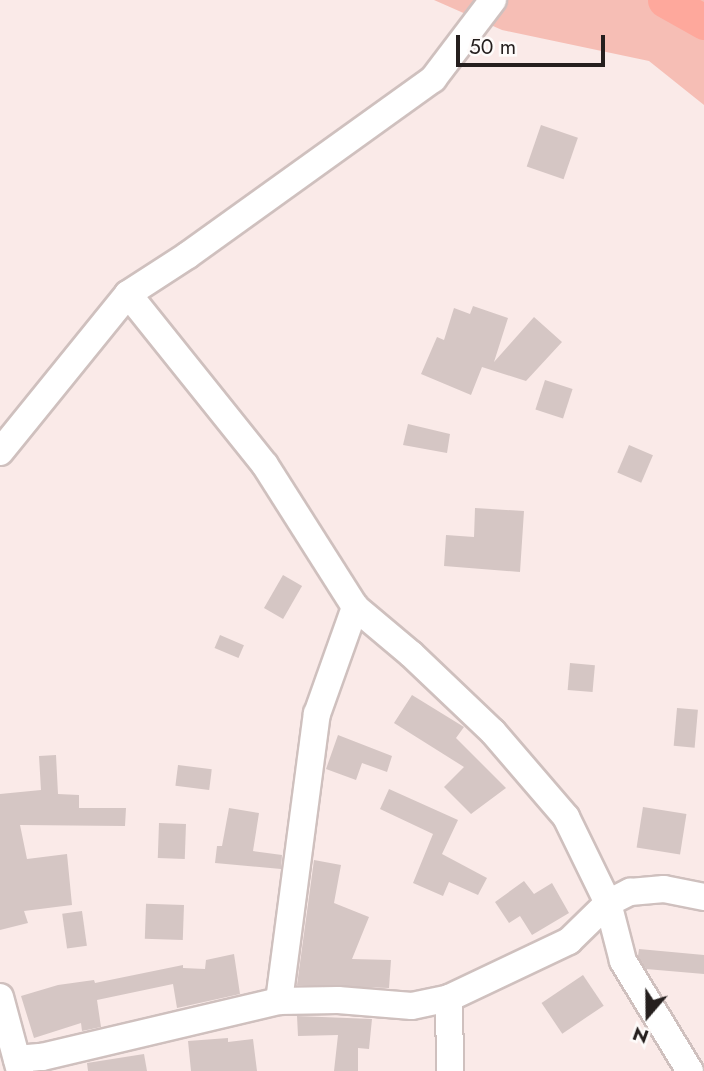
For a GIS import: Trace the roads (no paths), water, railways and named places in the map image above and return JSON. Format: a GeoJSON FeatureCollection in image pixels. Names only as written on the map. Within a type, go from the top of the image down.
{"type":"FeatureCollection","features":[{"type":"Feature","properties":{"kind":"street"},"geometry":{"type":"LineString","coordinates":[[0,453],[128,294],[188,255],[433,79],[493,0]]}},
{"type":"Feature","properties":{"kind":"street"},"geometry":{"type":"LineString","coordinates":[[128,294],[265,465],[355,607],[411,654],[493,732],[566,817],[608,903],[623,961],[690,1071]]}},
{"type":"Feature","properties":{"kind":"street"},"geometry":{"type":"LineString","coordinates":[[279,1001],[317,713],[355,607]]}},
{"type":"Feature","properties":{"kind":"street"},"geometry":{"type":"LineString","coordinates":[[0,997],[19,1065],[42,1057],[279,1001],[338,1000],[412,1006],[449,998],[569,941],[608,903],[630,892],[664,889],[704,897]]}},
{"type":"Feature","properties":{"kind":"street"},"geometry":{"type":"LineString","coordinates":[[449,998],[450,1071]]}},
{"type":"Feature","properties":{"kind":"waterway"},"geometry":{"type":"LineString","coordinates":[[665,0],[704,22]]}}]}
